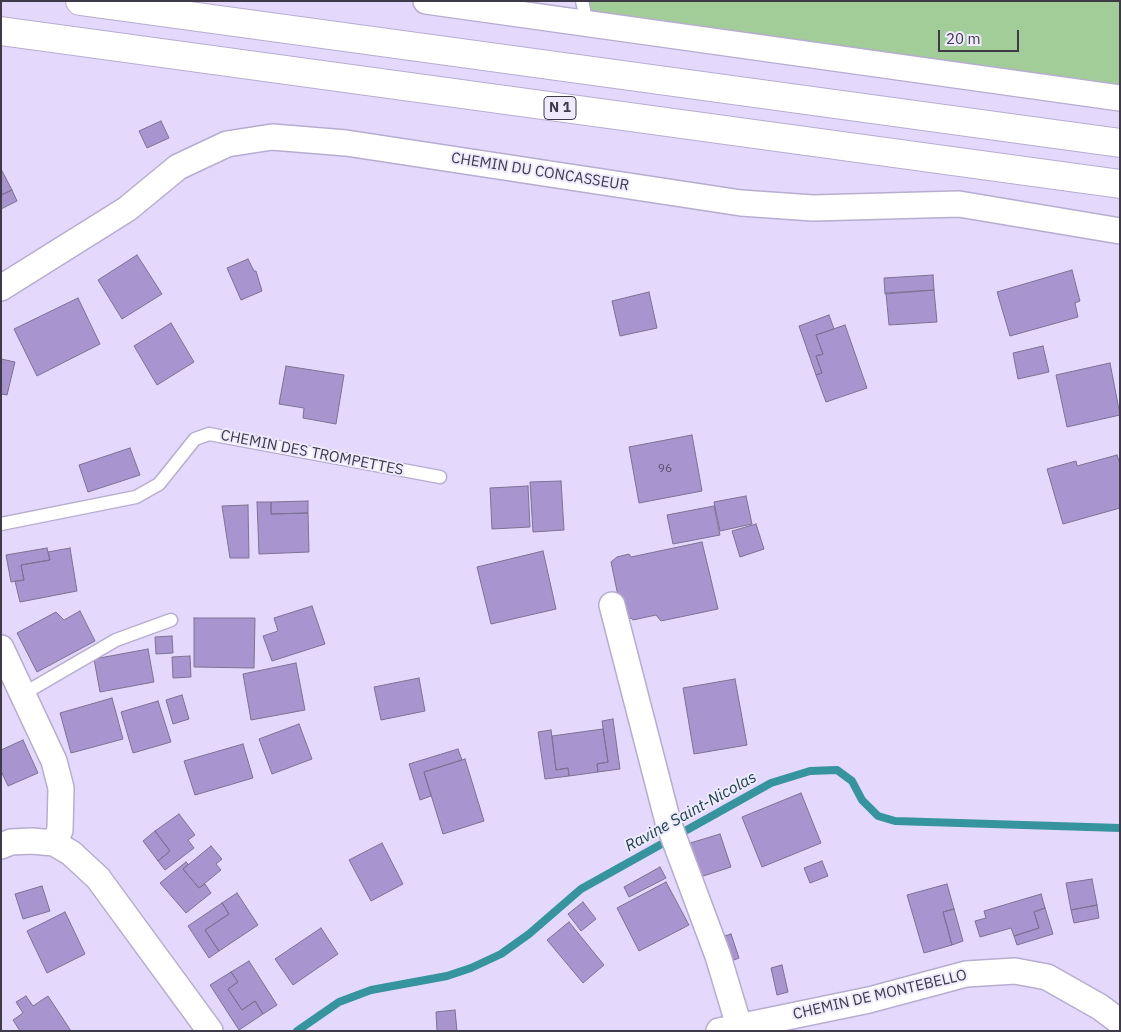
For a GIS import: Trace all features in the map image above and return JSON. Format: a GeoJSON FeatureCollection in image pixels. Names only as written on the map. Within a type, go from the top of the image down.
{"type":"FeatureCollection","features":[{"type":"Feature","properties":{"kind":"highway"},"geometry":{"type":"LineString","coordinates":[[80,1],[1120,143]]}},
{"type":"Feature","properties":{"kind":"highway","name":"N 1"},"geometry":{"type":"LineString","coordinates":[[1,31],[1120,184]]}},
{"type":"Feature","properties":{"kind":"street"},"geometry":{"type":"LineString","coordinates":[[426,1],[584,12],[1120,98]]}},
{"type":"Feature","properties":{"kind":"street","name":"CHEMIN DU CONCASSEUR"},"geometry":{"type":"LineString","coordinates":[[1,288],[127,209],[178,167],[228,144],[272,137],[346,143],[741,203],[813,208],[959,204],[1120,230]]}},
{"type":"Feature","properties":{"kind":"street"},"geometry":{"type":"LineString","coordinates":[[612,604],[668,822],[718,956],[729,1028]]}},
{"type":"Feature","properties":{"kind":"street"},"geometry":{"type":"LineString","coordinates":[[1,648],[54,761],[61,788],[60,830],[54,843]]}},
{"type":"Feature","properties":{"kind":"street"},"geometry":{"type":"LineString","coordinates":[[1,846],[11,842],[32,840],[54,843],[71,852],[98,878],[210,1031]]}},
{"type":"Feature","properties":{"kind":"street","name":"CHEMIN DE MONTEBELLO"},"geometry":{"type":"LineString","coordinates":[[729,1028],[869,1000],[966,974],[1015,971],[1047,977],[1100,1007],[1120,1022]]}},
{"type":"Feature","properties":{"kind":"lane","name":"CHEMIN DES TROMPETTES"},"geometry":{"type":"LineString","coordinates":[[1,524],[136,497],[159,484],[194,439],[209,434],[440,477]]}},
{"type":"Feature","properties":{"kind":"lane"},"geometry":{"type":"LineString","coordinates":[[22,694],[116,640],[171,620]]}},
{"type":"Feature","properties":{"kind":"green space"},"geometry":{"type":"Polygon","coordinates":[[[582,1],[1120,1],[1120,98],[587,23],[582,1]]]}},
{"type":"Feature","properties":{"kind":"building"},"geometry":{"type":"Polygon","coordinates":[[[161,121],[169,138],[147,148],[139,131],[161,121]]]}},
{"type":"Feature","properties":{"kind":"building"},"geometry":{"type":"Polygon","coordinates":[[[1,169],[12,190],[1,195],[1,169]]]}},
{"type":"Feature","properties":{"kind":"building"},"geometry":{"type":"Polygon","coordinates":[[[12,190],[17,201],[1,209],[1,195],[12,190]]]}},
{"type":"Feature","properties":{"kind":"building"},"geometry":{"type":"Polygon","coordinates":[[[137,255],[162,294],[122,319],[98,280],[137,255]]]}},
{"type":"Feature","properties":{"kind":"building"},"geometry":{"type":"Polygon","coordinates":[[[248,259],[254,271],[256,271],[262,291],[241,300],[227,268],[248,259]]]}},
{"type":"Feature","properties":{"kind":"building"},"geometry":{"type":"Polygon","coordinates":[[[1072,270],[1080,301],[1075,303],[1078,317],[1010,336],[997,292],[1072,270]]]}},
{"type":"Feature","properties":{"kind":"building"},"geometry":{"type":"Polygon","coordinates":[[[933,275],[934,290],[885,294],[884,278],[933,275]]]}},
{"type":"Feature","properties":{"kind":"building"},"geometry":{"type":"Polygon","coordinates":[[[934,290],[937,322],[889,325],[886,293],[934,290]]]}},
{"type":"Feature","properties":{"kind":"building"},"geometry":{"type":"Polygon","coordinates":[[[649,292],[657,328],[620,336],[612,301],[649,292]]]}},
{"type":"Feature","properties":{"kind":"building"},"geometry":{"type":"Polygon","coordinates":[[[78,298],[100,344],[37,376],[14,329],[78,298]]]}},
{"type":"Feature","properties":{"kind":"building"},"geometry":{"type":"Polygon","coordinates":[[[829,315],[834,329],[816,335],[823,354],[816,356],[822,373],[816,375],[799,326],[829,315]]]}},
{"type":"Feature","properties":{"kind":"building"},"geometry":{"type":"Polygon","coordinates":[[[171,323],[194,362],[157,385],[134,346],[171,323]]]}},
{"type":"Feature","properties":{"kind":"building"},"geometry":{"type":"Polygon","coordinates":[[[845,325],[867,388],[826,402],[816,375],[822,373],[816,356],[823,354],[816,335],[845,325]]]}},
{"type":"Feature","properties":{"kind":"building"},"geometry":{"type":"Polygon","coordinates":[[[1043,346],[1049,372],[1018,379],[1013,353],[1043,346]]]}},
{"type":"Feature","properties":{"kind":"building"},"geometry":{"type":"Polygon","coordinates":[[[1,359],[15,362],[7,395],[1,394],[1,359]]]}},
{"type":"Feature","properties":{"kind":"building"},"geometry":{"type":"Polygon","coordinates":[[[1110,363],[1120,415],[1067,427],[1056,375],[1110,363]]]}},
{"type":"Feature","properties":{"kind":"building"},"geometry":{"type":"Polygon","coordinates":[[[286,366],[344,375],[336,424],[303,418],[304,408],[279,404],[286,366]]]}},
{"type":"Feature","properties":{"kind":"building"},"geometry":{"type":"Polygon","coordinates":[[[692,435],[702,491],[639,503],[629,447],[692,435]]]}},
{"type":"Feature","properties":{"kind":"building"},"geometry":{"type":"Polygon","coordinates":[[[130,448],[140,475],[88,492],[79,465],[130,448]]]}},
{"type":"Feature","properties":{"kind":"building"},"geometry":{"type":"Polygon","coordinates":[[[1117,455],[1120,464],[1120,508],[1063,524],[1047,469],[1076,461],[1077,466],[1117,455]]]}},
{"type":"Feature","properties":{"kind":"building"},"geometry":{"type":"Polygon","coordinates":[[[561,481],[564,530],[533,532],[530,482],[561,481]]]}},
{"type":"Feature","properties":{"kind":"building"},"geometry":{"type":"Polygon","coordinates":[[[528,486],[530,527],[492,529],[490,488],[528,486]]]}},
{"type":"Feature","properties":{"kind":"building"},"geometry":{"type":"Polygon","coordinates":[[[746,496],[752,524],[720,531],[714,502],[746,496]]]}},
{"type":"Feature","properties":{"kind":"building"},"geometry":{"type":"Polygon","coordinates":[[[308,501],[308,513],[271,514],[271,502],[308,501]]]}},
{"type":"Feature","properties":{"kind":"building"},"geometry":{"type":"Polygon","coordinates":[[[257,502],[271,502],[271,514],[308,513],[309,552],[259,554],[257,502]]]}},
{"type":"Feature","properties":{"kind":"building"},"geometry":{"type":"Polygon","coordinates":[[[248,505],[249,558],[230,558],[222,506],[248,505]]]}},
{"type":"Feature","properties":{"kind":"building"},"geometry":{"type":"Polygon","coordinates":[[[714,506],[720,535],[673,544],[667,515],[714,506]]]}},
{"type":"Feature","properties":{"kind":"building"},"geometry":{"type":"Polygon","coordinates":[[[756,524],[764,549],[740,557],[732,531],[756,524]]]}},
{"type":"Feature","properties":{"kind":"building"},"geometry":{"type":"Polygon","coordinates":[[[702,542],[718,609],[661,621],[656,615],[623,620],[611,562],[617,557],[629,554],[631,557],[702,542]]]}},
{"type":"Feature","properties":{"kind":"building"},"geometry":{"type":"Polygon","coordinates":[[[47,548],[50,560],[21,565],[24,580],[11,582],[6,555],[47,548]]]}},
{"type":"Feature","properties":{"kind":"building"},"geometry":{"type":"Polygon","coordinates":[[[70,548],[77,591],[20,602],[15,581],[24,580],[21,565],[50,560],[48,552],[70,548]]]}},
{"type":"Feature","properties":{"kind":"building"},"geometry":{"type":"Polygon","coordinates":[[[543,551],[556,609],[491,624],[477,567],[543,551]]]}},
{"type":"Feature","properties":{"kind":"building"},"geometry":{"type":"Polygon","coordinates":[[[312,606],[325,644],[272,661],[263,636],[278,631],[274,618],[312,606]]]}},
{"type":"Feature","properties":{"kind":"building"},"geometry":{"type":"Polygon","coordinates":[[[80,611],[95,641],[37,672],[17,633],[56,612],[64,620],[80,611]]]}},
{"type":"Feature","properties":{"kind":"building"},"geometry":{"type":"Polygon","coordinates":[[[194,618],[255,618],[254,668],[194,667],[194,618]]]}},
{"type":"Feature","properties":{"kind":"building"},"geometry":{"type":"Polygon","coordinates":[[[172,636],[173,653],[156,654],[155,637],[172,636]]]}},
{"type":"Feature","properties":{"kind":"building"},"geometry":{"type":"Polygon","coordinates":[[[148,649],[154,682],[100,692],[94,659],[148,649]]]}},
{"type":"Feature","properties":{"kind":"building"},"geometry":{"type":"Polygon","coordinates":[[[190,656],[191,677],[173,678],[172,657],[190,656]]]}},
{"type":"Feature","properties":{"kind":"building"},"geometry":{"type":"Polygon","coordinates":[[[296,663],[305,710],[251,720],[243,674],[296,663]]]}},
{"type":"Feature","properties":{"kind":"building"},"geometry":{"type":"Polygon","coordinates":[[[419,678],[425,711],[381,720],[374,687],[419,678]]]}},
{"type":"Feature","properties":{"kind":"building"},"geometry":{"type":"Polygon","coordinates":[[[735,679],[747,745],[694,754],[683,688],[735,679]]]}},
{"type":"Feature","properties":{"kind":"building"},"geometry":{"type":"Polygon","coordinates":[[[182,695],[189,719],[173,724],[166,700],[182,695]]]}},
{"type":"Feature","properties":{"kind":"building"},"geometry":{"type":"Polygon","coordinates":[[[112,698],[123,739],[71,753],[60,713],[112,698]]]}},
{"type":"Feature","properties":{"kind":"building"},"geometry":{"type":"Polygon","coordinates":[[[158,701],[171,742],[133,753],[121,712],[158,701]]]}},
{"type":"Feature","properties":{"kind":"building"},"geometry":{"type":"Polygon","coordinates":[[[613,719],[620,769],[598,772],[597,764],[608,762],[602,721],[613,719]]]}},
{"type":"Feature","properties":{"kind":"building"},"geometry":{"type":"Polygon","coordinates":[[[299,724],[312,759],[272,774],[259,739],[299,724]]]}},
{"type":"Feature","properties":{"kind":"building"},"geometry":{"type":"Polygon","coordinates":[[[603,729],[608,762],[597,764],[598,772],[569,776],[568,768],[556,770],[552,736],[603,729]]]}},
{"type":"Feature","properties":{"kind":"building"},"geometry":{"type":"Polygon","coordinates":[[[551,730],[556,770],[568,768],[569,776],[545,779],[538,732],[551,730]]]}},
{"type":"Feature","properties":{"kind":"building"},"geometry":{"type":"Polygon","coordinates":[[[23,740],[38,773],[8,786],[1,771],[1,750],[23,740]]]}},
{"type":"Feature","properties":{"kind":"building"},"geometry":{"type":"Polygon","coordinates":[[[243,744],[253,778],[195,795],[184,761],[243,744]]]}},
{"type":"Feature","properties":{"kind":"building"},"geometry":{"type":"Polygon","coordinates":[[[458,749],[462,760],[424,772],[431,796],[420,800],[409,764],[458,749]]]}},
{"type":"Feature","properties":{"kind":"building"},"geometry":{"type":"Polygon","coordinates":[[[465,759],[484,821],[443,834],[424,772],[465,759]]]}},
{"type":"Feature","properties":{"kind":"building"},"geometry":{"type":"Polygon","coordinates":[[[801,793],[821,843],[762,867],[742,817],[801,793]]]}},
{"type":"Feature","properties":{"kind":"building"},"geometry":{"type":"Polygon","coordinates":[[[179,814],[195,835],[188,840],[194,848],[165,870],[158,861],[170,851],[155,831],[179,814]]]}},
{"type":"Feature","properties":{"kind":"building"},"geometry":{"type":"Polygon","coordinates":[[[155,831],[170,851],[158,861],[143,841],[155,831]]]}},
{"type":"Feature","properties":{"kind":"building"},"geometry":{"type":"Polygon","coordinates":[[[720,834],[731,867],[697,878],[687,844],[720,834]]]}},
{"type":"Feature","properties":{"kind":"building"},"geometry":{"type":"Polygon","coordinates":[[[382,843],[403,884],[371,901],[349,860],[382,843]]]}},
{"type":"Feature","properties":{"kind":"building"},"geometry":{"type":"Polygon","coordinates":[[[211,846],[222,859],[216,864],[221,870],[199,888],[183,869],[211,846]]]}},
{"type":"Feature","properties":{"kind":"building"},"geometry":{"type":"Polygon","coordinates":[[[822,861],[828,876],[810,883],[804,868],[822,861]]]}},
{"type":"Feature","properties":{"kind":"building"},"geometry":{"type":"Polygon","coordinates":[[[186,862],[188,864],[183,869],[199,888],[205,884],[211,893],[186,913],[160,883],[186,862]]]}},
{"type":"Feature","properties":{"kind":"building"},"geometry":{"type":"Polygon","coordinates":[[[660,867],[666,878],[629,897],[624,887],[660,867]]]}},
{"type":"Feature","properties":{"kind":"building"},"geometry":{"type":"Polygon","coordinates":[[[1092,879],[1097,905],[1071,910],[1066,883],[1092,879]]]}},
{"type":"Feature","properties":{"kind":"building"},"geometry":{"type":"Polygon","coordinates":[[[666,882],[689,925],[639,951],[617,908],[666,882]]]}},
{"type":"Feature","properties":{"kind":"building"},"geometry":{"type":"Polygon","coordinates":[[[947,884],[954,909],[943,912],[952,945],[924,953],[907,895],[947,884]]]}},
{"type":"Feature","properties":{"kind":"building"},"geometry":{"type":"Polygon","coordinates":[[[42,886],[50,911],[23,919],[15,894],[42,886]]]}},
{"type":"Feature","properties":{"kind":"building"},"geometry":{"type":"Polygon","coordinates":[[[237,893],[258,925],[219,951],[205,930],[229,914],[222,903],[237,893]]]}},
{"type":"Feature","properties":{"kind":"building"},"geometry":{"type":"Polygon","coordinates":[[[1041,894],[1045,908],[1034,912],[1039,928],[1014,936],[1011,928],[980,937],[975,921],[986,918],[984,911],[1041,894]]]}},
{"type":"Feature","properties":{"kind":"building"},"geometry":{"type":"Polygon","coordinates":[[[583,902],[596,919],[581,931],[568,914],[583,902]]]}},
{"type":"Feature","properties":{"kind":"building"},"geometry":{"type":"Polygon","coordinates":[[[222,903],[229,914],[205,930],[219,951],[209,958],[188,926],[222,903]]]}},
{"type":"Feature","properties":{"kind":"building"},"geometry":{"type":"Polygon","coordinates":[[[1097,905],[1099,918],[1074,923],[1071,910],[1097,905]]]}},
{"type":"Feature","properties":{"kind":"building"},"geometry":{"type":"Polygon","coordinates":[[[1045,908],[1053,934],[1017,945],[1014,936],[1039,928],[1034,912],[1045,908]]]}},
{"type":"Feature","properties":{"kind":"building"},"geometry":{"type":"Polygon","coordinates":[[[954,909],[963,941],[952,945],[943,912],[954,909]]]}},
{"type":"Feature","properties":{"kind":"building"},"geometry":{"type":"Polygon","coordinates":[[[65,912],[85,954],[47,973],[27,931],[65,912]]]}},
{"type":"Feature","properties":{"kind":"building"},"geometry":{"type":"Polygon","coordinates":[[[569,922],[604,965],[583,983],[547,940],[569,922]]]}},
{"type":"Feature","properties":{"kind":"building"},"geometry":{"type":"Polygon","coordinates":[[[321,928],[338,954],[293,985],[275,959],[321,928]]]}},
{"type":"Feature","properties":{"kind":"building"},"geometry":{"type":"Polygon","coordinates":[[[731,934],[739,958],[729,962],[721,937],[731,934]]]}},
{"type":"Feature","properties":{"kind":"building"},"geometry":{"type":"Polygon","coordinates":[[[249,961],[277,1005],[263,1014],[255,1001],[242,1010],[228,989],[238,982],[231,972],[249,961]]]}},
{"type":"Feature","properties":{"kind":"building"},"geometry":{"type":"Polygon","coordinates":[[[782,965],[788,992],[777,995],[771,968],[782,965]]]}},
{"type":"Feature","properties":{"kind":"building"},"geometry":{"type":"Polygon","coordinates":[[[231,972],[238,982],[228,989],[242,1010],[255,1001],[263,1014],[239,1030],[210,985],[231,972]]]}},
{"type":"Feature","properties":{"kind":"building"},"geometry":{"type":"Polygon","coordinates":[[[26,996],[33,1006],[48,996],[71,1031],[20,1031],[13,1020],[23,1013],[16,1002],[26,996]]]}},
{"type":"Feature","properties":{"kind":"building"},"geometry":{"type":"Polygon","coordinates":[[[455,1010],[457,1031],[437,1031],[436,1012],[455,1010]]]}},
{"type":"Feature","properties":{"kind":"waterway","name":"Ravine Saint-Nicolas"},"geometry":{"type":"LineString","coordinates":[[297,1031],[339,1002],[371,990],[447,976],[471,968],[501,954],[529,934],[581,889],[771,783],[810,771],[837,770],[852,781],[862,800],[878,816],[895,821],[1120,828]]}}]}
